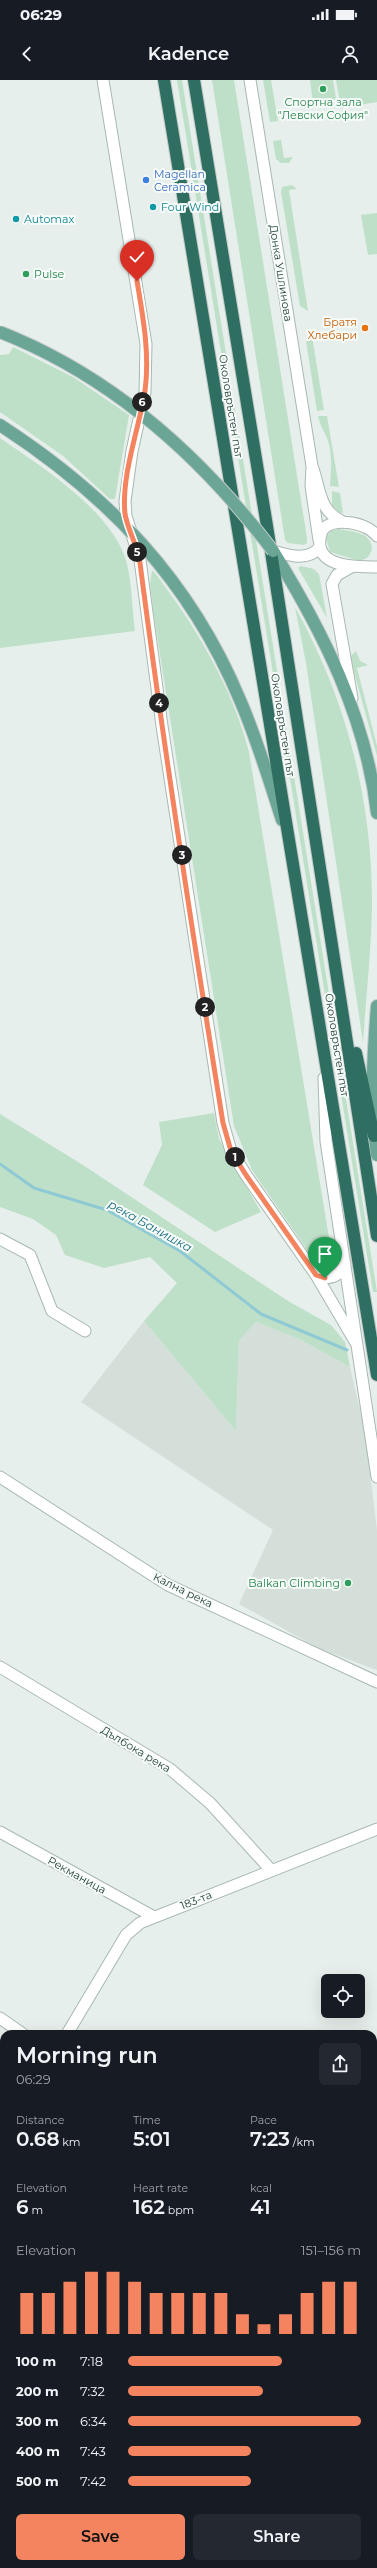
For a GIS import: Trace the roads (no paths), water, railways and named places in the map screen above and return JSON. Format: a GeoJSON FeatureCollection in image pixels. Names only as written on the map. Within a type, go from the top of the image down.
{"type":"FeatureCollection","features":[{"type":"Feature","properties":{"kind":"highway","name":"Околовръстен път"},"geometry":{"type":"LineString","coordinates":[[164,80],[322,1033],[377,1375]]}},
{"type":"Feature","properties":{"kind":"highway","name":"Околовръстен път"},"geometry":{"type":"LineString","coordinates":[[194,80],[377,1236]]}},
{"type":"Feature","properties":{"kind":"highway"},"geometry":{"type":"LineString","coordinates":[[330,932],[374,1136]]}},
{"type":"Feature","properties":{"kind":"main road"},"geometry":{"type":"LineString","coordinates":[[0,332],[52,356],[84,374],[145,416],[172,438],[229,496],[273,551],[314,621],[353,705],[377,813]]}},
{"type":"Feature","properties":{"kind":"main road"},"geometry":{"type":"LineString","coordinates":[[0,425],[79,481],[129,529],[167,573],[218,652],[240,699],[269,780],[291,848]]}},
{"type":"Feature","properties":{"kind":"main road"},"geometry":{"type":"LineString","coordinates":[[377,1006],[373,1061],[374,1136],[377,1155]]}},
{"type":"Feature","properties":{"kind":"street"},"geometry":{"type":"LineString","coordinates":[[103,80],[146,344],[144,392],[125,501],[129,529],[140,560],[162,726],[223,1123],[231,1151],[316,1275],[356,1343]]}},
{"type":"Feature","properties":{"kind":"street","name":"Донка Ушлинова"},"geometry":{"type":"LineString","coordinates":[[250,80],[312,466],[311,486],[319,544]]}},
{"type":"Feature","properties":{"kind":"street","name":"Донка Ушлинова"},"geometry":{"type":"LineString","coordinates":[[312,466],[319,484],[324,508],[331,516],[343,522]]}},
{"type":"Feature","properties":{"kind":"street"},"geometry":{"type":"LineString","coordinates":[[273,551],[302,556],[312,554],[319,544],[322,532],[328,525],[343,522],[368,528],[377,536]]}},
{"type":"Feature","properties":{"kind":"street"},"geometry":{"type":"LineString","coordinates":[[319,544],[324,556],[331,561],[353,566],[371,567],[377,559]]}},
{"type":"Feature","properties":{"kind":"street"},"geometry":{"type":"LineString","coordinates":[[353,566],[337,575],[332,584],[353,705]]}},
{"type":"Feature","properties":{"kind":"street"},"geometry":{"type":"LineString","coordinates":[[322,1033],[326,1141],[377,1477]]}},
{"type":"Feature","properties":{"kind":"street"},"geometry":{"type":"LineString","coordinates":[[0,1239],[30,1255],[52,1311],[85,1331]]}},
{"type":"Feature","properties":{"kind":"street"},"geometry":{"type":"LineString","coordinates":[[316,1275],[332,1277],[340,1274],[345,1264]]}},
{"type":"Feature","properties":{"kind":"street","name":"Кална река"},"geometry":{"type":"LineString","coordinates":[[0,1477],[168,1585],[377,1682]]}},
{"type":"Feature","properties":{"kind":"street","name":"Дълбока река"},"geometry":{"type":"LineString","coordinates":[[0,1666],[170,1769],[210,1802],[272,1870]]}},
{"type":"Feature","properties":{"kind":"street","name":"183-та"},"geometry":{"type":"LineString","coordinates":[[69,2030],[126,1935],[140,1923],[377,1829]]}},
{"type":"Feature","properties":{"kind":"street","name":"Рекманица"},"geometry":{"type":"LineString","coordinates":[[0,1832],[154,1917]]}},
{"type":"Feature","properties":{"kind":"street"},"geometry":{"type":"LineString","coordinates":[[0,2018],[17,2030]]}},
{"type":"Feature","properties":{"kind":"waterway","name":"река Банишка"},"geometry":{"type":"LineString","coordinates":[[0,1164],[34,1188],[107,1210],[180,1251],[261,1314],[347,1350]]}},
{"type":"Feature","properties":{"kind":"place","name":"Спортна зала \"Левски София\""},"geometry":{"type":"Point","coordinates":[323,89]}},
{"type":"Feature","properties":{"kind":"place","name":"Magellan Ceramica"},"geometry":{"type":"Point","coordinates":[146,180]}},
{"type":"Feature","properties":{"kind":"place","name":"Four Wind"},"geometry":{"type":"Point","coordinates":[153,207]}},
{"type":"Feature","properties":{"kind":"place","name":"Automax"},"geometry":{"type":"Point","coordinates":[16,219]}},
{"type":"Feature","properties":{"kind":"place","name":"Pulse"},"geometry":{"type":"Point","coordinates":[26,274]}},
{"type":"Feature","properties":{"kind":"place","name":"Братя Хлебари"},"geometry":{"type":"Point","coordinates":[365,328]}},
{"type":"Feature","properties":{"kind":"place","name":"Balkan Climbing"},"geometry":{"type":"Point","coordinates":[348,1583]}}]}
